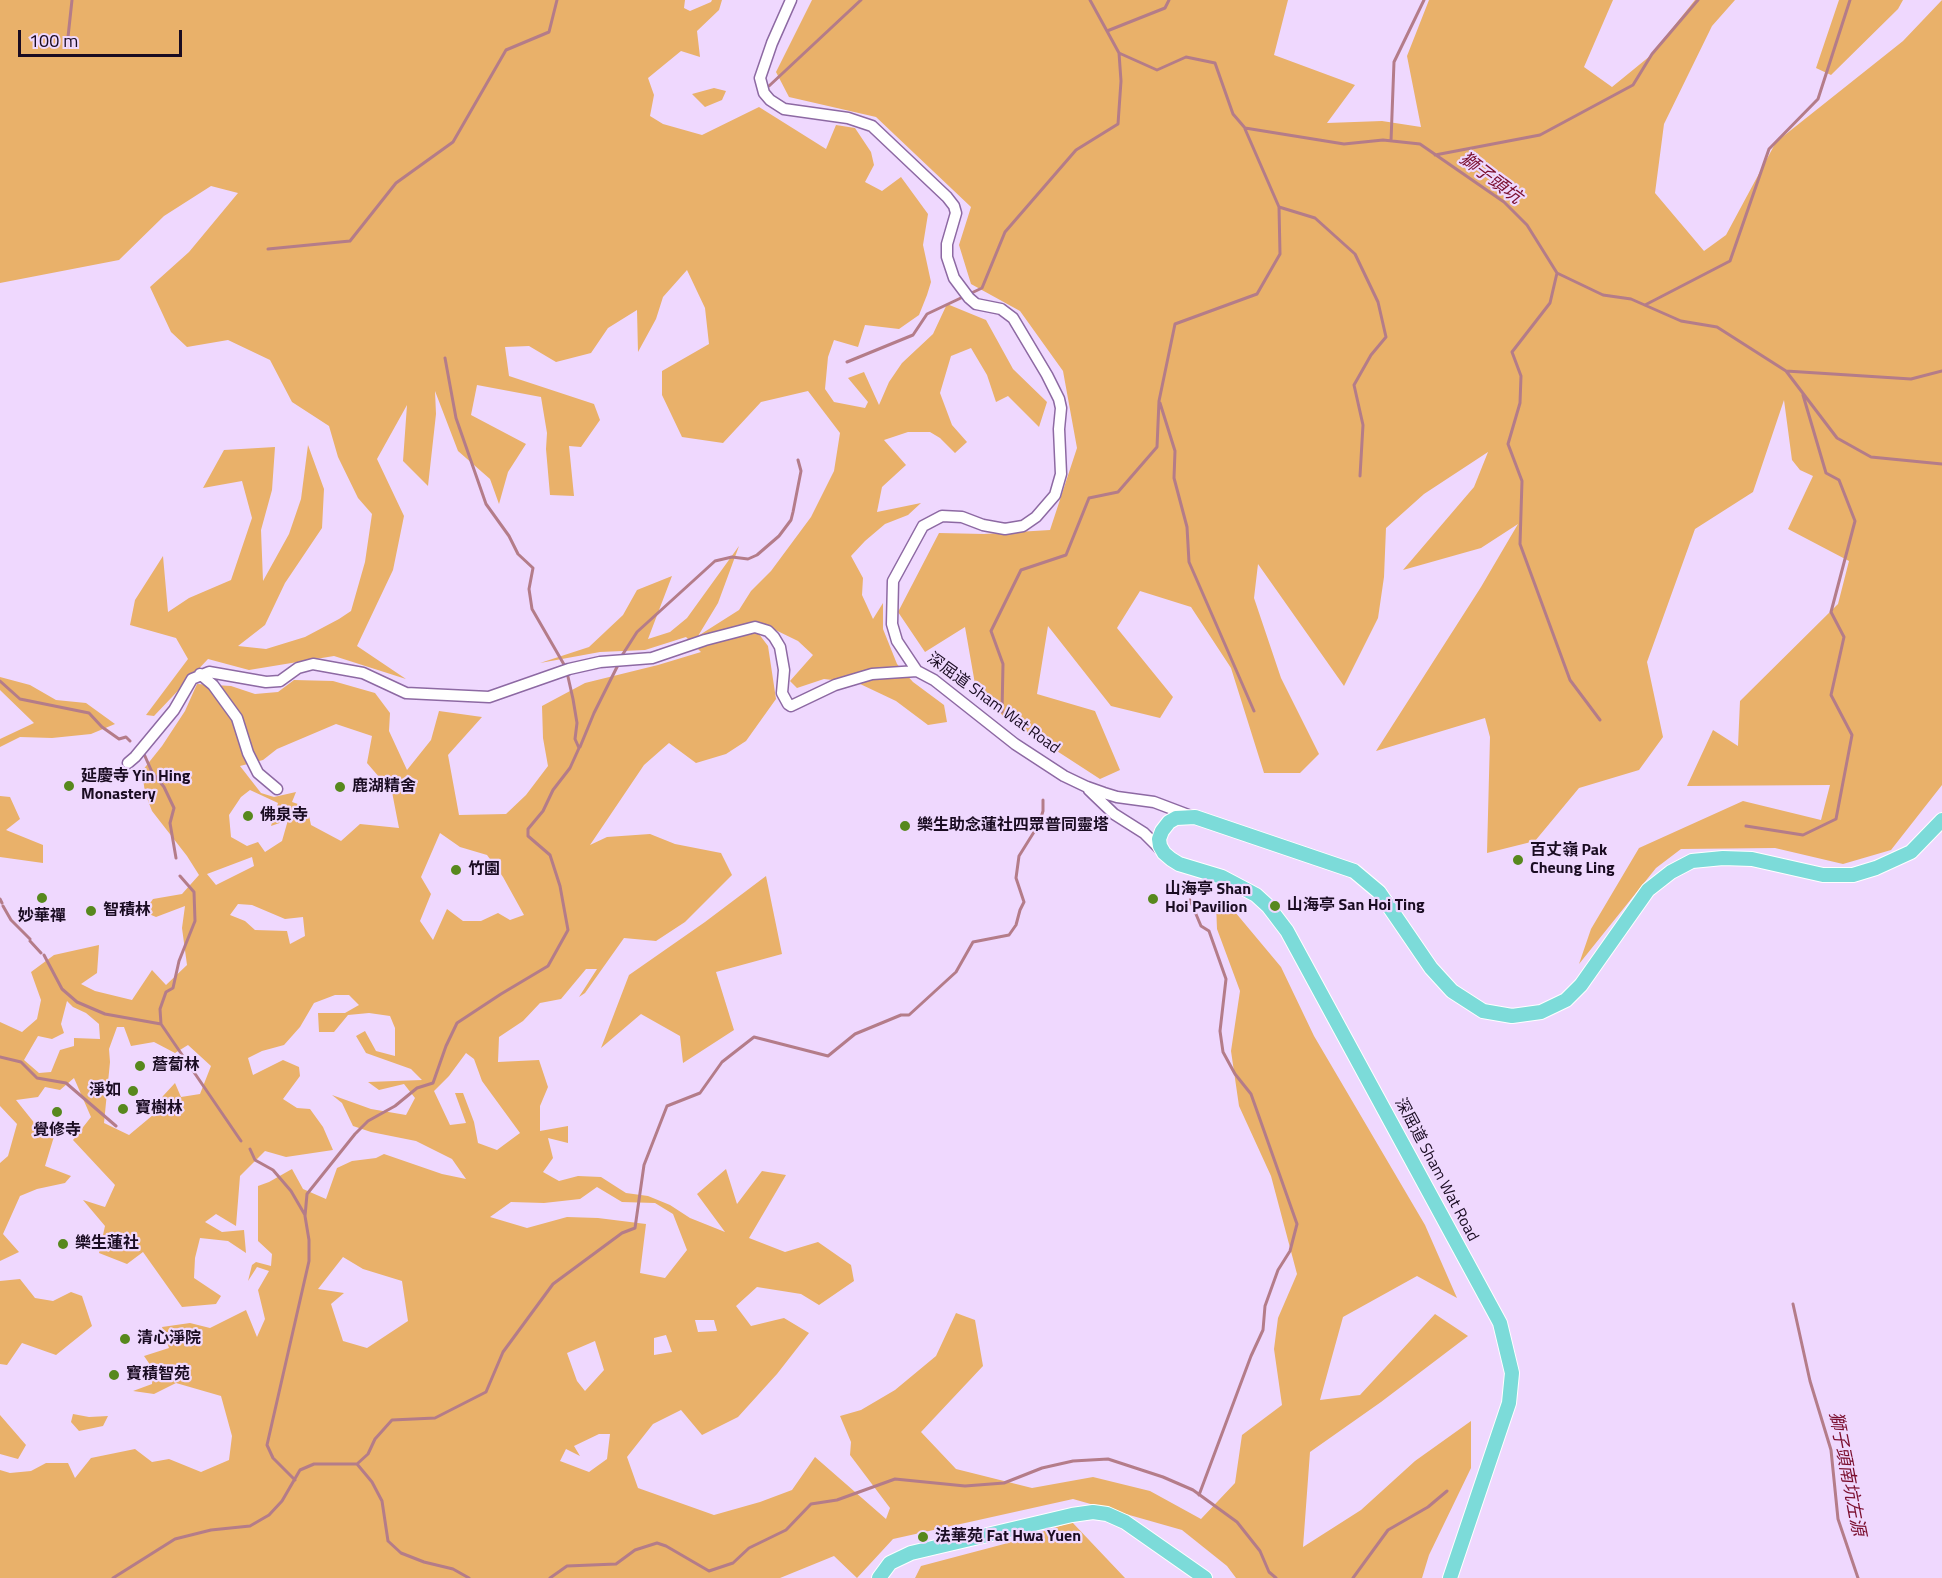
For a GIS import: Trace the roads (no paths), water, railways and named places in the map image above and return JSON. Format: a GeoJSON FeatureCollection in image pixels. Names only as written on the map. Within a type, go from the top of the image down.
{"type":"FeatureCollection","features":[{"type":"Feature","properties":{"kind":"main road"},"geometry":{"type":"LineString","coordinates":[[1164,853],[1159,839],[1169,822],[1181,816],[1196,817],[1354,871],[1378,892],[1431,968],[1452,991],[1483,1011],[1512,1016],[1541,1011],[1566,1000],[1581,985],[1648,890],[1671,872],[1692,861],[1723,858],[1752,859],[1823,875],[1854,875],[1911,852],[1942,820]]}},
{"type":"Feature","properties":{"kind":"main road","name":"深屈道 Sham Wat Road"},"geometry":{"type":"LineString","coordinates":[[1164,853],[1179,864],[1222,877],[1256,895],[1268,906],[1287,931],[1500,1323],[1512,1372],[1509,1403],[1450,1578]]}},
{"type":"Feature","properties":{"kind":"main road"},"geometry":{"type":"LineString","coordinates":[[879,1578],[890,1563],[911,1553],[1093,1512],[1107,1514],[1125,1522],[1205,1578]]}},
{"type":"Feature","properties":{"kind":"street","name":"深屈道 Sham Wat Road"},"geometry":{"type":"LineString","coordinates":[[791,0],[771,43],[760,78],[764,93],[784,109],[848,117],[872,126],[947,197],[956,213],[947,249],[954,278],[976,304],[1001,309],[1013,318],[1038,357],[1059,399],[1061,408],[1059,429],[1062,474],[1055,495],[1036,517],[1023,526],[1005,529],[983,525],[962,517],[942,516],[923,526],[893,581],[892,624],[897,641],[916,671],[934,680],[1015,744],[1064,776],[1117,797],[1154,802],[1196,817]]}},
{"type":"Feature","properties":{"kind":"street"},"geometry":{"type":"LineString","coordinates":[[128,763],[174,710],[192,679],[209,672],[266,682],[280,681],[298,668],[313,664],[363,673],[406,693],[489,697],[569,669],[600,662],[652,658],[705,640],[755,627],[768,631],[780,647],[783,670],[782,693],[788,704],[792,706],[835,685],[872,674],[916,671]]}},
{"type":"Feature","properties":{"kind":"street"},"geometry":{"type":"LineString","coordinates":[[200,674],[213,685],[237,718],[248,753],[258,773],[277,789]]}},
{"type":"Feature","properties":{"kind":"street","name":"深屈道 Sham Wat Road"},"geometry":{"type":"LineString","coordinates":[[1087,787],[1114,814],[1144,833],[1164,853]]}},
{"type":"Feature","properties":{"kind":"waterway"},"geometry":{"type":"LineString","coordinates":[[68,37],[72,0]]}},
{"type":"Feature","properties":{"kind":"waterway"},"geometry":{"type":"LineString","coordinates":[[268,249],[350,241],[396,183],[453,142],[506,50],[549,32],[557,0]]}},
{"type":"Feature","properties":{"kind":"waterway"},"geometry":{"type":"LineString","coordinates":[[769,86],[861,0]]}},
{"type":"Feature","properties":{"kind":"waterway","name":"獅子頭坑"},"geometry":{"type":"LineString","coordinates":[[1090,0],[1119,53],[1157,70],[1186,57],[1215,63],[1233,114],[1245,128],[1344,144],[1383,140],[1420,144],[1504,202],[1527,225],[1557,273],[1603,295],[1631,299],[1681,321],[1717,327],[1786,371],[1837,438],[1871,457],[1942,464]]}},
{"type":"Feature","properties":{"kind":"waterway"},"geometry":{"type":"LineString","coordinates":[[1107,31],[1165,8],[1169,0]]}},
{"type":"Feature","properties":{"kind":"waterway"},"geometry":{"type":"LineString","coordinates":[[1391,141],[1394,62],[1424,0]]}},
{"type":"Feature","properties":{"kind":"waterway"},"geometry":{"type":"LineString","coordinates":[[1435,155],[1540,135],[1633,85],[1652,54],[1698,0]]}},
{"type":"Feature","properties":{"kind":"waterway"},"geometry":{"type":"LineString","coordinates":[[1645,305],[1730,261],[1769,149],[1818,99],[1850,0]]}},
{"type":"Feature","properties":{"kind":"waterway"},"geometry":{"type":"LineString","coordinates":[[847,362],[913,335],[927,314],[982,288],[1005,232],[1076,150],[1118,124],[1121,81],[1119,53]]}},
{"type":"Feature","properties":{"kind":"waterway"},"geometry":{"type":"LineString","coordinates":[[1002,712],[1003,664],[991,631],[1021,570],[1066,555],[1089,498],[1118,492],[1157,447],[1159,401],[1175,324],[1257,294],[1280,254],[1279,207],[1245,129]]}},
{"type":"Feature","properties":{"kind":"waterway"},"geometry":{"type":"LineString","coordinates":[[1279,207],[1315,218],[1355,254],[1378,302],[1386,337],[1371,355],[1354,385],[1363,425],[1360,476]]}},
{"type":"Feature","properties":{"kind":"waterway"},"geometry":{"type":"LineString","coordinates":[[1557,273],[1550,303],[1512,352],[1521,376],[1520,403],[1508,444],[1522,481],[1520,544],[1570,680],[1600,720]]}},
{"type":"Feature","properties":{"kind":"waterway"},"geometry":{"type":"LineString","coordinates":[[295,1480],[273,1458],[267,1445],[309,1261],[309,1240],[305,1216],[307,1194],[368,1121],[395,1106],[417,1088],[433,1083],[457,1023],[548,966],[568,930],[560,886],[550,855],[528,836],[528,829],[543,811],[553,790],[570,768],[579,748],[575,739],[577,723],[573,699],[566,668],[532,609],[529,589],[533,568],[518,554],[509,536],[486,504],[456,418],[445,358]]}},
{"type":"Feature","properties":{"kind":"waterway"},"geometry":{"type":"LineString","coordinates":[[1786,371],[1911,379],[1942,371]]}},
{"type":"Feature","properties":{"kind":"waterway"},"geometry":{"type":"LineString","coordinates":[[1746,826],[1803,835],[1836,819],[1852,735],[1831,695],[1844,637],[1831,612],[1855,521],[1839,480],[1826,473],[1803,395]]}},
{"type":"Feature","properties":{"kind":"waterway"},"geometry":{"type":"LineString","coordinates":[[1160,403],[1175,451],[1174,478],[1187,527],[1189,562],[1254,711]]}},
{"type":"Feature","properties":{"kind":"waterway"},"geometry":{"type":"LineString","coordinates":[[621,657],[637,632],[715,561],[732,557],[748,559],[757,555],[779,536],[791,520],[801,471],[798,460]]}},
{"type":"Feature","properties":{"kind":"waterway"},"geometry":{"type":"LineString","coordinates":[[580,747],[619,663]]}},
{"type":"Feature","properties":{"kind":"waterway"},"geometry":{"type":"LineString","coordinates":[[0,681],[20,699],[89,713],[102,727],[119,739],[126,737],[130,741]]}},
{"type":"Feature","properties":{"kind":"waterway"},"geometry":{"type":"LineString","coordinates":[[144,754],[174,808],[170,823],[176,858]]}},
{"type":"Feature","properties":{"kind":"waterway"},"geometry":{"type":"LineString","coordinates":[[113,1578],[175,1539],[211,1530],[250,1526],[269,1515],[282,1501],[300,1470],[314,1464],[357,1464],[368,1454],[375,1439],[392,1420],[435,1418],[486,1392],[503,1352],[553,1284],[622,1233],[635,1228],[644,1165],[667,1106],[700,1093],[722,1062],[754,1037],[828,1056],[855,1034],[901,1015],[909,1015],[956,972],[973,942],[1009,935],[1016,925],[1024,902],[1016,878],[1019,856],[1039,824],[1043,811],[1043,800]]}},
{"type":"Feature","properties":{"kind":"waterway"},"geometry":{"type":"LineString","coordinates":[[161,1024],[160,1009],[166,992],[173,988],[179,961],[195,921],[194,892],[180,876]]}},
{"type":"Feature","properties":{"kind":"waterway"},"geometry":{"type":"LineString","coordinates":[[0,899],[2,903]]}},
{"type":"Feature","properties":{"kind":"waterway"},"geometry":{"type":"LineString","coordinates":[[1190,900],[1201,926],[1209,931],[1226,979],[1220,1031],[1223,1052],[1235,1074],[1251,1094],[1297,1224],[1290,1251],[1278,1270],[1265,1306],[1263,1330],[1199,1495]]}},
{"type":"Feature","properties":{"kind":"waterway"},"geometry":{"type":"LineString","coordinates":[[3,906],[11,920],[30,939]]}},
{"type":"Feature","properties":{"kind":"waterway"},"geometry":{"type":"LineString","coordinates":[[30,941],[41,953]]}},
{"type":"Feature","properties":{"kind":"waterway"},"geometry":{"type":"LineString","coordinates":[[44,955],[62,989],[77,1002],[105,1014],[161,1024],[241,1141]]}},
{"type":"Feature","properties":{"kind":"waterway"},"geometry":{"type":"LineString","coordinates":[[0,1057],[21,1062],[37,1078],[66,1083],[116,1126]]}},
{"type":"Feature","properties":{"kind":"waterway"},"geometry":{"type":"LineString","coordinates":[[250,1149],[255,1160],[273,1170],[291,1191],[305,1215]]}},
{"type":"Feature","properties":{"kind":"waterway","name":"獅子頭南坑左源"},"geometry":{"type":"LineString","coordinates":[[1793,1304],[1810,1381],[1831,1450],[1838,1519],[1858,1578]]}},
{"type":"Feature","properties":{"kind":"waterway"},"geometry":{"type":"LineString","coordinates":[[550,1578],[567,1566],[616,1564],[635,1550],[657,1543],[709,1571],[733,1563],[749,1548],[786,1530],[811,1504],[837,1500],[895,1479],[965,1486],[1004,1483],[1042,1468],[1073,1461],[1108,1459],[1163,1477],[1193,1490],[1237,1522],[1260,1551],[1269,1572],[1276,1578]]}},
{"type":"Feature","properties":{"kind":"waterway"},"geometry":{"type":"LineString","coordinates":[[357,1464],[372,1482],[382,1501],[388,1541],[401,1553],[424,1562],[453,1569],[469,1578]]}},
{"type":"Feature","properties":{"kind":"waterway"},"geometry":{"type":"LineString","coordinates":[[1353,1578],[1388,1530],[1428,1507],[1447,1491]]}},
{"type":"Feature","properties":{"kind":"place","name":"延慶寺 Yin Hing Monastery"},"geometry":{"type":"Point","coordinates":[69,786]}},
{"type":"Feature","properties":{"kind":"place","name":"鹿湖精舍"},"geometry":{"type":"Point","coordinates":[340,787]}},
{"type":"Feature","properties":{"kind":"place","name":"佛泉寺"},"geometry":{"type":"Point","coordinates":[248,816]}},
{"type":"Feature","properties":{"kind":"place","name":"樂生助念蓮社四眾普同靈塔"},"geometry":{"type":"Point","coordinates":[905,826]}},
{"type":"Feature","properties":{"kind":"place","name":"百丈嶺 Pak Cheung Ling"},"geometry":{"type":"Point","coordinates":[1518,860]}},
{"type":"Feature","properties":{"kind":"place","name":"竹園"},"geometry":{"type":"Point","coordinates":[456,870]}},
{"type":"Feature","properties":{"kind":"place","name":"妙華禪"},"geometry":{"type":"Point","coordinates":[42,898]}},
{"type":"Feature","properties":{"kind":"place","name":"山海亭 Shan Hoi Pavilion"},"geometry":{"type":"Point","coordinates":[1153,899]}},
{"type":"Feature","properties":{"kind":"place","name":"山海亭 San Hoi Ting"},"geometry":{"type":"Point","coordinates":[1275,906]}},
{"type":"Feature","properties":{"kind":"place","name":"智積林"},"geometry":{"type":"Point","coordinates":[91,911]}},
{"type":"Feature","properties":{"kind":"place","name":"薝蔔林"},"geometry":{"type":"Point","coordinates":[140,1066]}},
{"type":"Feature","properties":{"kind":"place","name":"淨如"},"geometry":{"type":"Point","coordinates":[133,1091]}},
{"type":"Feature","properties":{"kind":"place","name":"寶樹林"},"geometry":{"type":"Point","coordinates":[123,1109]}},
{"type":"Feature","properties":{"kind":"place","name":"覺修寺"},"geometry":{"type":"Point","coordinates":[57,1112]}},
{"type":"Feature","properties":{"kind":"place","name":"樂生蓮社"},"geometry":{"type":"Point","coordinates":[63,1244]}},
{"type":"Feature","properties":{"kind":"place","name":"清心淨院"},"geometry":{"type":"Point","coordinates":[125,1339]}},
{"type":"Feature","properties":{"kind":"place","name":"寶積智苑"},"geometry":{"type":"Point","coordinates":[114,1375]}},
{"type":"Feature","properties":{"kind":"place","name":"法華苑 Fat Hwa Yuen"},"geometry":{"type":"Point","coordinates":[923,1537]}}]}
